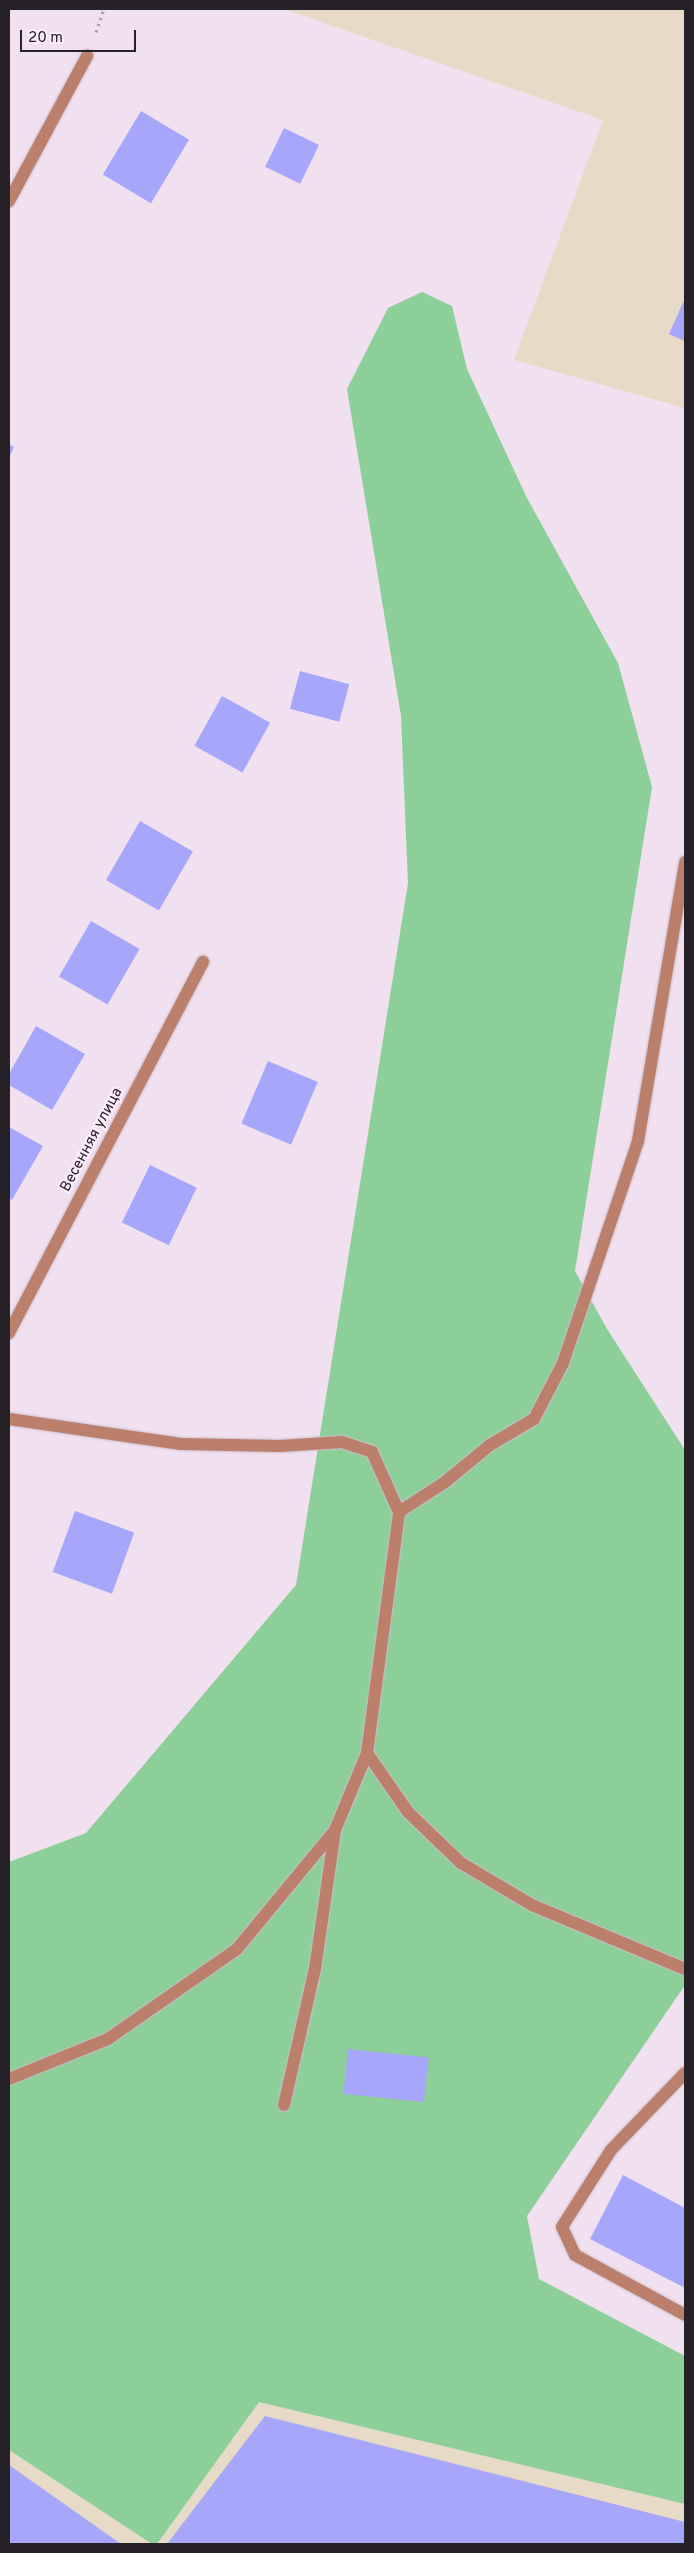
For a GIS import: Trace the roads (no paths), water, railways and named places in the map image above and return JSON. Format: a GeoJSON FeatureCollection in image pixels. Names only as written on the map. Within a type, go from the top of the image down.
{"type":"FeatureCollection","features":[{"type":"Feature","properties":{"kind":"street"},"geometry":{"type":"LineString","coordinates":[[9,201],[87,56]]}},
{"type":"Feature","properties":{"kind":"street"},"geometry":{"type":"LineString","coordinates":[[399,1512],[445,1482],[490,1445],[534,1419],[563,1363],[638,1141],[685,862]]}},
{"type":"Feature","properties":{"kind":"street","name":"Весенняя улица"},"geometry":{"type":"LineString","coordinates":[[9,1333],[203,962]]}},
{"type":"Feature","properties":{"kind":"street"},"geometry":{"type":"LineString","coordinates":[[9,1419],[181,1444],[280,1446],[342,1442],[372,1452],[399,1512],[367,1753],[335,1830],[316,1969],[284,2105]]}},
{"type":"Feature","properties":{"kind":"street"},"geometry":{"type":"LineString","coordinates":[[367,1753],[408,1812],[461,1863],[532,1904],[685,1969]]}},
{"type":"Feature","properties":{"kind":"street"},"geometry":{"type":"LineString","coordinates":[[9,2079],[108,2039],[237,1949],[335,1830]]}},
{"type":"Feature","properties":{"kind":"street"},"geometry":{"type":"LineString","coordinates":[[685,2073],[611,2150],[562,2227],[574,2255],[685,2316]]}}]}
